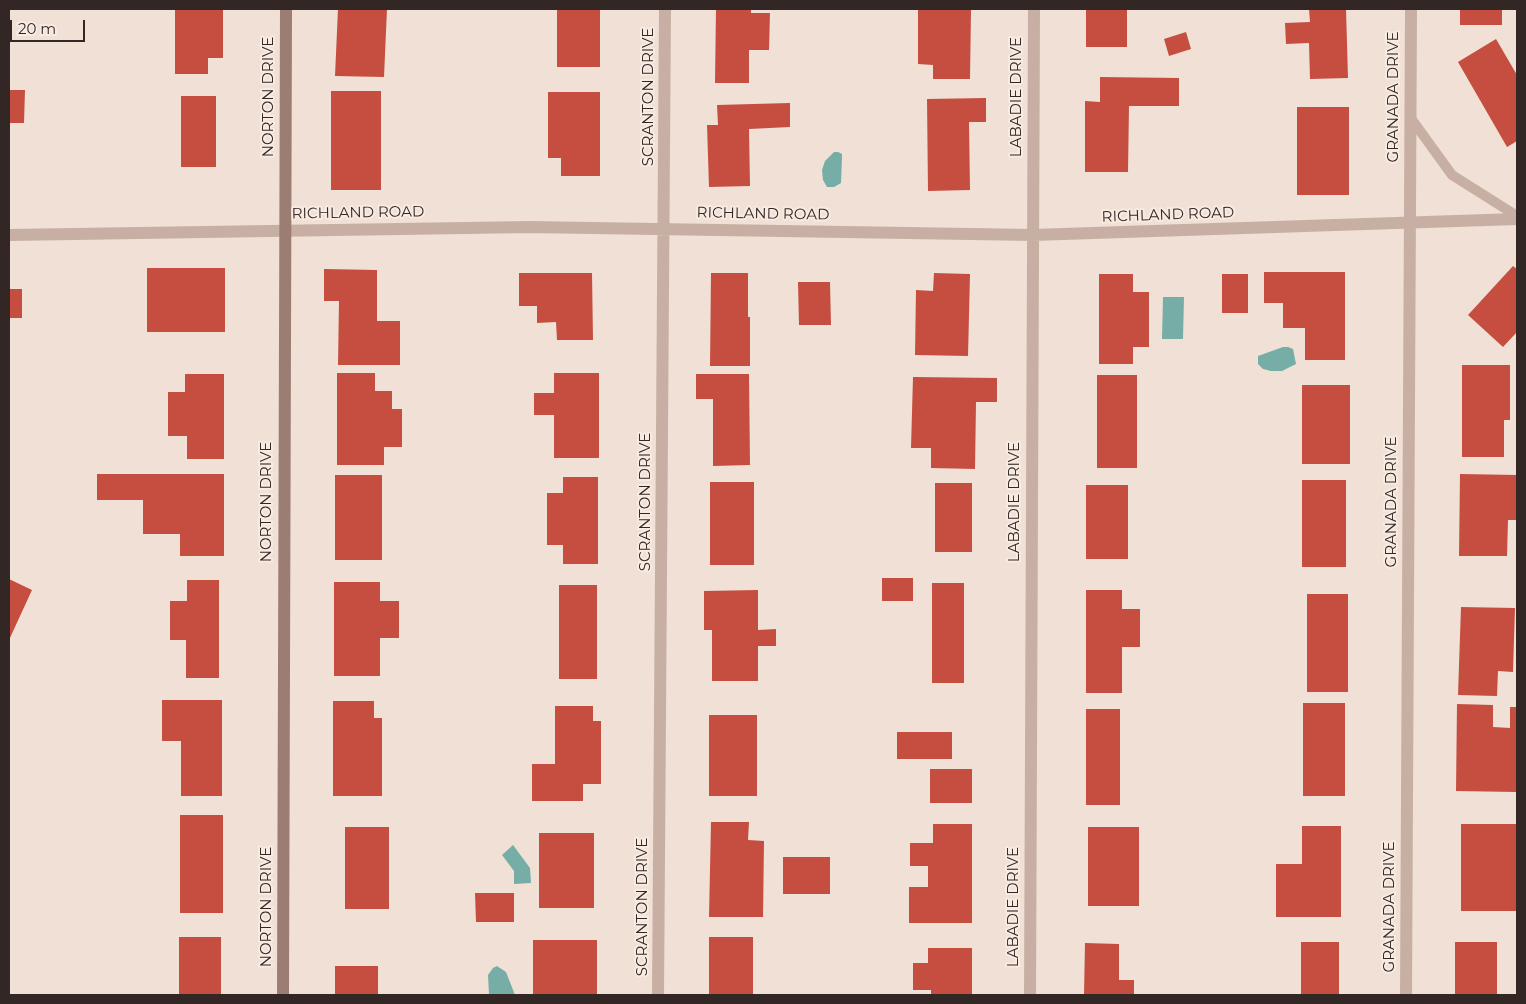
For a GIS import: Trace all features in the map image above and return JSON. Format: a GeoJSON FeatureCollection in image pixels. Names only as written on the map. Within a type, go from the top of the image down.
{"type":"FeatureCollection","features":[{"type":"Feature","properties":{"kind":"street","name":"NORTON DRIVE"},"geometry":{"type":"LineString","coordinates":[[283,995],[286,9]]}},
{"type":"Feature","properties":{"kind":"street","name":"SCRANTON DRIVE"},"geometry":{"type":"LineString","coordinates":[[658,995],[665,9]]}},
{"type":"Feature","properties":{"kind":"street","name":"LABADIE DRIVE"},"geometry":{"type":"LineString","coordinates":[[1030,995],[1034,9]]}},
{"type":"Feature","properties":{"kind":"street","name":"GRANADA DRIVE"},"geometry":{"type":"LineString","coordinates":[[1406,995],[1411,9]]}},
{"type":"Feature","properties":{"kind":"street","name":"RICHLAND ROAD"},"geometry":{"type":"LineString","coordinates":[[9,235],[530,227],[1033,235],[1410,223],[1517,217]]}},
{"type":"Feature","properties":{"kind":"lane"},"geometry":{"type":"LineString","coordinates":[[1410,117],[1452,175],[1517,217]]}},
{"type":"Feature","properties":{"kind":"water"},"geometry":{"type":"Polygon","coordinates":[[[834,152],[842,154],[841,183],[834,187],[827,187],[823,180],[822,170],[825,161],[834,152]]]}},
{"type":"Feature","properties":{"kind":"water"},"geometry":{"type":"Polygon","coordinates":[[[1163,297],[1184,297],[1183,339],[1162,339],[1163,297]]]}},
{"type":"Feature","properties":{"kind":"water"},"geometry":{"type":"Polygon","coordinates":[[[1283,347],[1293,349],[1296,364],[1282,371],[1271,371],[1263,369],[1258,364],[1258,356],[1283,347]]]}},
{"type":"Feature","properties":{"kind":"water"},"geometry":{"type":"Polygon","coordinates":[[[513,845],[530,868],[531,883],[514,884],[514,871],[502,855],[513,845]]]}},
{"type":"Feature","properties":{"kind":"water"},"geometry":{"type":"Polygon","coordinates":[[[497,966],[506,972],[515,995],[489,995],[488,975],[497,966]]]}},
{"type":"Feature","properties":{"kind":"building"},"geometry":{"type":"Polygon","coordinates":[[[175,9],[223,9],[223,58],[208,58],[208,74],[175,74],[175,9]]]}},
{"type":"Feature","properties":{"kind":"building"},"geometry":{"type":"Polygon","coordinates":[[[338,9],[387,9],[384,77],[335,76],[338,9]]]}},
{"type":"Feature","properties":{"kind":"building"},"geometry":{"type":"Polygon","coordinates":[[[557,9],[600,9],[600,67],[557,67],[557,9]]]}},
{"type":"Feature","properties":{"kind":"building"},"geometry":{"type":"Polygon","coordinates":[[[716,9],[751,9],[751,13],[770,13],[769,50],[749,50],[749,83],[715,83],[716,9]]]}},
{"type":"Feature","properties":{"kind":"building"},"geometry":{"type":"Polygon","coordinates":[[[971,9],[970,79],[933,79],[933,65],[918,64],[918,10],[971,9]]]}},
{"type":"Feature","properties":{"kind":"building"},"geometry":{"type":"Polygon","coordinates":[[[1086,9],[1127,9],[1127,47],[1086,47],[1086,9]]]}},
{"type":"Feature","properties":{"kind":"building"},"geometry":{"type":"Polygon","coordinates":[[[1309,9],[1346,9],[1348,78],[1310,79],[1309,43],[1286,44],[1285,23],[1310,22],[1309,9]]]}},
{"type":"Feature","properties":{"kind":"building"},"geometry":{"type":"Polygon","coordinates":[[[1460,9],[1502,9],[1502,25],[1460,25],[1460,9]]]}},
{"type":"Feature","properties":{"kind":"building"},"geometry":{"type":"Polygon","coordinates":[[[1186,32],[1191,49],[1169,56],[1164,39],[1186,32]]]}},
{"type":"Feature","properties":{"kind":"building"},"geometry":{"type":"Polygon","coordinates":[[[1496,39],[1517,75],[1517,141],[1507,147],[1458,62],[1496,39]]]}},
{"type":"Feature","properties":{"kind":"building"},"geometry":{"type":"Polygon","coordinates":[[[1100,77],[1179,78],[1179,106],[1129,106],[1128,172],[1085,172],[1085,101],[1100,102],[1100,77]]]}},
{"type":"Feature","properties":{"kind":"building"},"geometry":{"type":"Polygon","coordinates":[[[9,90],[25,90],[24,123],[9,123],[9,90]]]}},
{"type":"Feature","properties":{"kind":"building"},"geometry":{"type":"Polygon","coordinates":[[[331,91],[381,91],[381,190],[331,190],[331,91]]]}},
{"type":"Feature","properties":{"kind":"building"},"geometry":{"type":"Polygon","coordinates":[[[548,92],[600,92],[600,176],[561,176],[561,158],[548,158],[548,92]]]}},
{"type":"Feature","properties":{"kind":"building"},"geometry":{"type":"Polygon","coordinates":[[[181,96],[216,96],[216,167],[181,167],[181,96]]]}},
{"type":"Feature","properties":{"kind":"building"},"geometry":{"type":"Polygon","coordinates":[[[986,98],[986,122],[969,122],[970,190],[928,191],[927,99],[986,98]]]}},
{"type":"Feature","properties":{"kind":"building"},"geometry":{"type":"Polygon","coordinates":[[[790,103],[790,127],[749,129],[750,186],[709,187],[707,125],[718,125],[717,105],[790,103]]]}},
{"type":"Feature","properties":{"kind":"building"},"geometry":{"type":"Polygon","coordinates":[[[1297,107],[1349,107],[1349,195],[1297,195],[1297,107]]]}},
{"type":"Feature","properties":{"kind":"building"},"geometry":{"type":"Polygon","coordinates":[[[1513,266],[1517,269],[1517,332],[1503,347],[1468,315],[1513,266]]]}},
{"type":"Feature","properties":{"kind":"building"},"geometry":{"type":"Polygon","coordinates":[[[147,268],[225,268],[225,332],[147,332],[147,268]]]}},
{"type":"Feature","properties":{"kind":"building"},"geometry":{"type":"Polygon","coordinates":[[[324,269],[377,270],[377,321],[400,321],[400,365],[338,365],[339,301],[324,301],[324,269]]]}},
{"type":"Feature","properties":{"kind":"building"},"geometry":{"type":"Polygon","coordinates":[[[1264,272],[1345,272],[1345,360],[1305,360],[1305,328],[1283,328],[1283,303],[1264,303],[1264,272]]]}},
{"type":"Feature","properties":{"kind":"building"},"geometry":{"type":"Polygon","coordinates":[[[519,273],[592,273],[593,340],[557,340],[556,322],[537,323],[537,306],[519,306],[519,273]]]}},
{"type":"Feature","properties":{"kind":"building"},"geometry":{"type":"Polygon","coordinates":[[[711,273],[748,273],[750,366],[710,366],[711,273]]]}},
{"type":"Feature","properties":{"kind":"building"},"geometry":{"type":"Polygon","coordinates":[[[934,273],[970,274],[968,356],[915,355],[916,290],[933,291],[934,273]]]}},
{"type":"Feature","properties":{"kind":"building"},"geometry":{"type":"Polygon","coordinates":[[[1099,274],[1133,274],[1133,292],[1149,292],[1149,347],[1133,347],[1133,364],[1099,364],[1099,274]]]}},
{"type":"Feature","properties":{"kind":"building"},"geometry":{"type":"Polygon","coordinates":[[[1222,274],[1248,274],[1248,313],[1222,313],[1222,274]]]}},
{"type":"Feature","properties":{"kind":"building"},"geometry":{"type":"Polygon","coordinates":[[[798,282],[830,282],[831,325],[799,325],[798,282]]]}},
{"type":"Feature","properties":{"kind":"building"},"geometry":{"type":"Polygon","coordinates":[[[9,289],[22,289],[22,318],[9,318],[9,289]]]}},
{"type":"Feature","properties":{"kind":"building"},"geometry":{"type":"Polygon","coordinates":[[[1462,365],[1510,365],[1510,420],[1504,420],[1504,457],[1462,457],[1462,365]]]}},
{"type":"Feature","properties":{"kind":"building"},"geometry":{"type":"Polygon","coordinates":[[[337,373],[375,373],[375,391],[392,391],[392,409],[402,409],[402,447],[384,447],[384,465],[337,465],[337,373]]]}},
{"type":"Feature","properties":{"kind":"building"},"geometry":{"type":"Polygon","coordinates":[[[554,373],[599,373],[599,458],[554,458],[554,415],[534,415],[534,393],[554,393],[554,373]]]}},
{"type":"Feature","properties":{"kind":"building"},"geometry":{"type":"Polygon","coordinates":[[[185,374],[224,374],[224,459],[187,459],[187,436],[168,436],[168,392],[185,392],[185,374]]]}},
{"type":"Feature","properties":{"kind":"building"},"geometry":{"type":"Polygon","coordinates":[[[696,374],[749,374],[750,465],[713,466],[713,399],[696,399],[696,374]]]}},
{"type":"Feature","properties":{"kind":"building"},"geometry":{"type":"Polygon","coordinates":[[[1097,375],[1137,375],[1137,468],[1097,468],[1097,375]]]}},
{"type":"Feature","properties":{"kind":"building"},"geometry":{"type":"Polygon","coordinates":[[[913,377],[997,378],[997,402],[976,402],[975,469],[931,468],[931,448],[911,448],[913,377]]]}},
{"type":"Feature","properties":{"kind":"building"},"geometry":{"type":"Polygon","coordinates":[[[1302,385],[1350,385],[1350,464],[1302,464],[1302,385]]]}},
{"type":"Feature","properties":{"kind":"building"},"geometry":{"type":"Polygon","coordinates":[[[97,474],[224,474],[224,556],[180,556],[180,534],[143,534],[143,500],[97,500],[97,474]]]}},
{"type":"Feature","properties":{"kind":"building"},"geometry":{"type":"Polygon","coordinates":[[[1460,474],[1517,475],[1517,520],[1508,520],[1507,556],[1459,556],[1460,474]]]}},
{"type":"Feature","properties":{"kind":"building"},"geometry":{"type":"Polygon","coordinates":[[[335,475],[382,475],[382,560],[335,560],[335,475]]]}},
{"type":"Feature","properties":{"kind":"building"},"geometry":{"type":"Polygon","coordinates":[[[563,477],[598,477],[598,564],[563,564],[563,545],[547,545],[547,493],[563,493],[563,477]]]}},
{"type":"Feature","properties":{"kind":"building"},"geometry":{"type":"Polygon","coordinates":[[[1302,480],[1346,480],[1346,567],[1302,567],[1302,480]]]}},
{"type":"Feature","properties":{"kind":"building"},"geometry":{"type":"Polygon","coordinates":[[[710,482],[754,482],[754,565],[710,565],[710,482]]]}},
{"type":"Feature","properties":{"kind":"building"},"geometry":{"type":"Polygon","coordinates":[[[935,483],[972,483],[972,552],[935,552],[935,483]]]}},
{"type":"Feature","properties":{"kind":"building"},"geometry":{"type":"Polygon","coordinates":[[[1086,485],[1128,485],[1128,559],[1086,559],[1086,485]]]}},
{"type":"Feature","properties":{"kind":"building"},"geometry":{"type":"Polygon","coordinates":[[[882,578],[913,578],[913,601],[882,601],[882,578]]]}},
{"type":"Feature","properties":{"kind":"building"},"geometry":{"type":"Polygon","coordinates":[[[9,579],[32,590],[9,640],[9,579]]]}},
{"type":"Feature","properties":{"kind":"building"},"geometry":{"type":"Polygon","coordinates":[[[187,580],[219,580],[219,678],[186,678],[186,640],[170,640],[170,601],[187,601],[187,580]]]}},
{"type":"Feature","properties":{"kind":"building"},"geometry":{"type":"Polygon","coordinates":[[[334,582],[380,582],[380,601],[399,601],[399,638],[380,638],[380,676],[334,676],[334,582]]]}},
{"type":"Feature","properties":{"kind":"building"},"geometry":{"type":"Polygon","coordinates":[[[932,583],[964,583],[964,683],[932,683],[932,583]]]}},
{"type":"Feature","properties":{"kind":"building"},"geometry":{"type":"Polygon","coordinates":[[[559,585],[597,585],[597,679],[559,679],[559,585]]]}},
{"type":"Feature","properties":{"kind":"building"},"geometry":{"type":"Polygon","coordinates":[[[758,590],[758,630],[776,629],[776,646],[758,646],[758,681],[712,681],[712,630],[704,630],[704,591],[758,590]]]}},
{"type":"Feature","properties":{"kind":"building"},"geometry":{"type":"Polygon","coordinates":[[[1086,590],[1122,590],[1122,609],[1140,609],[1140,647],[1122,647],[1122,693],[1086,693],[1086,590]]]}},
{"type":"Feature","properties":{"kind":"building"},"geometry":{"type":"Polygon","coordinates":[[[1307,594],[1348,594],[1348,692],[1307,692],[1307,594]]]}},
{"type":"Feature","properties":{"kind":"building"},"geometry":{"type":"Polygon","coordinates":[[[1461,607],[1515,608],[1513,672],[1498,671],[1497,696],[1458,695],[1461,607]]]}},
{"type":"Feature","properties":{"kind":"building"},"geometry":{"type":"Polygon","coordinates":[[[162,700],[222,700],[222,796],[181,796],[181,741],[162,741],[162,700]]]}},
{"type":"Feature","properties":{"kind":"building"},"geometry":{"type":"Polygon","coordinates":[[[333,701],[374,701],[374,718],[382,718],[382,796],[333,796],[333,701]]]}},
{"type":"Feature","properties":{"kind":"building"},"geometry":{"type":"Polygon","coordinates":[[[1303,703],[1345,703],[1345,796],[1303,796],[1303,703]]]}},
{"type":"Feature","properties":{"kind":"building"},"geometry":{"type":"Polygon","coordinates":[[[1457,704],[1493,705],[1493,727],[1510,728],[1510,707],[1517,707],[1516,792],[1456,791],[1457,704]]]}},
{"type":"Feature","properties":{"kind":"building"},"geometry":{"type":"Polygon","coordinates":[[[555,706],[593,706],[593,721],[601,721],[601,784],[583,784],[583,801],[532,801],[532,764],[555,764],[555,706]]]}},
{"type":"Feature","properties":{"kind":"building"},"geometry":{"type":"Polygon","coordinates":[[[1086,709],[1120,709],[1120,805],[1086,805],[1086,709]]]}},
{"type":"Feature","properties":{"kind":"building"},"geometry":{"type":"Polygon","coordinates":[[[709,715],[757,715],[757,796],[709,796],[709,715]]]}},
{"type":"Feature","properties":{"kind":"building"},"geometry":{"type":"Polygon","coordinates":[[[897,732],[952,732],[952,759],[897,759],[897,732]]]}},
{"type":"Feature","properties":{"kind":"building"},"geometry":{"type":"Polygon","coordinates":[[[930,769],[972,769],[972,803],[930,803],[930,769]]]}},
{"type":"Feature","properties":{"kind":"building"},"geometry":{"type":"Polygon","coordinates":[[[180,815],[223,815],[223,913],[180,913],[180,815]]]}},
{"type":"Feature","properties":{"kind":"building"},"geometry":{"type":"Polygon","coordinates":[[[711,822],[749,822],[748,840],[764,841],[763,917],[709,917],[711,822]]]}},
{"type":"Feature","properties":{"kind":"building"},"geometry":{"type":"Polygon","coordinates":[[[933,824],[972,824],[972,923],[909,923],[909,887],[928,887],[928,866],[910,866],[910,843],[933,843],[933,824]]]}},
{"type":"Feature","properties":{"kind":"building"},"geometry":{"type":"Polygon","coordinates":[[[1461,824],[1516,824],[1517,911],[1461,911],[1461,824]]]}},
{"type":"Feature","properties":{"kind":"building"},"geometry":{"type":"Polygon","coordinates":[[[1302,826],[1341,826],[1341,917],[1276,917],[1276,864],[1302,864],[1302,826]]]}},
{"type":"Feature","properties":{"kind":"building"},"geometry":{"type":"Polygon","coordinates":[[[345,827],[389,827],[389,909],[345,909],[345,827]]]}},
{"type":"Feature","properties":{"kind":"building"},"geometry":{"type":"Polygon","coordinates":[[[1088,827],[1139,827],[1139,906],[1088,906],[1088,827]]]}},
{"type":"Feature","properties":{"kind":"building"},"geometry":{"type":"Polygon","coordinates":[[[539,833],[594,833],[594,908],[539,908],[539,833]]]}},
{"type":"Feature","properties":{"kind":"building"},"geometry":{"type":"Polygon","coordinates":[[[783,857],[830,857],[830,894],[783,894],[783,857]]]}},
{"type":"Feature","properties":{"kind":"building"},"geometry":{"type":"Polygon","coordinates":[[[475,893],[514,893],[514,922],[476,922],[475,893]]]}},
{"type":"Feature","properties":{"kind":"building"},"geometry":{"type":"Polygon","coordinates":[[[179,937],[221,937],[221,995],[179,995],[179,937]]]}},
{"type":"Feature","properties":{"kind":"building"},"geometry":{"type":"Polygon","coordinates":[[[709,937],[753,937],[753,995],[709,995],[709,937]]]}},
{"type":"Feature","properties":{"kind":"building"},"geometry":{"type":"Polygon","coordinates":[[[533,940],[597,940],[597,995],[533,995],[533,940]]]}},
{"type":"Feature","properties":{"kind":"building"},"geometry":{"type":"Polygon","coordinates":[[[1301,942],[1339,942],[1339,995],[1301,995],[1301,942]]]}},
{"type":"Feature","properties":{"kind":"building"},"geometry":{"type":"Polygon","coordinates":[[[1455,942],[1497,942],[1497,995],[1455,995],[1455,942]]]}},
{"type":"Feature","properties":{"kind":"building"},"geometry":{"type":"Polygon","coordinates":[[[1085,943],[1119,944],[1119,980],[1134,980],[1134,995],[1084,995],[1085,943]]]}},
{"type":"Feature","properties":{"kind":"building"},"geometry":{"type":"Polygon","coordinates":[[[928,948],[972,948],[972,995],[931,995],[931,990],[913,990],[913,963],[928,963],[928,948]]]}},
{"type":"Feature","properties":{"kind":"building"},"geometry":{"type":"Polygon","coordinates":[[[335,966],[378,966],[378,995],[335,995],[335,966]]]}}]}
